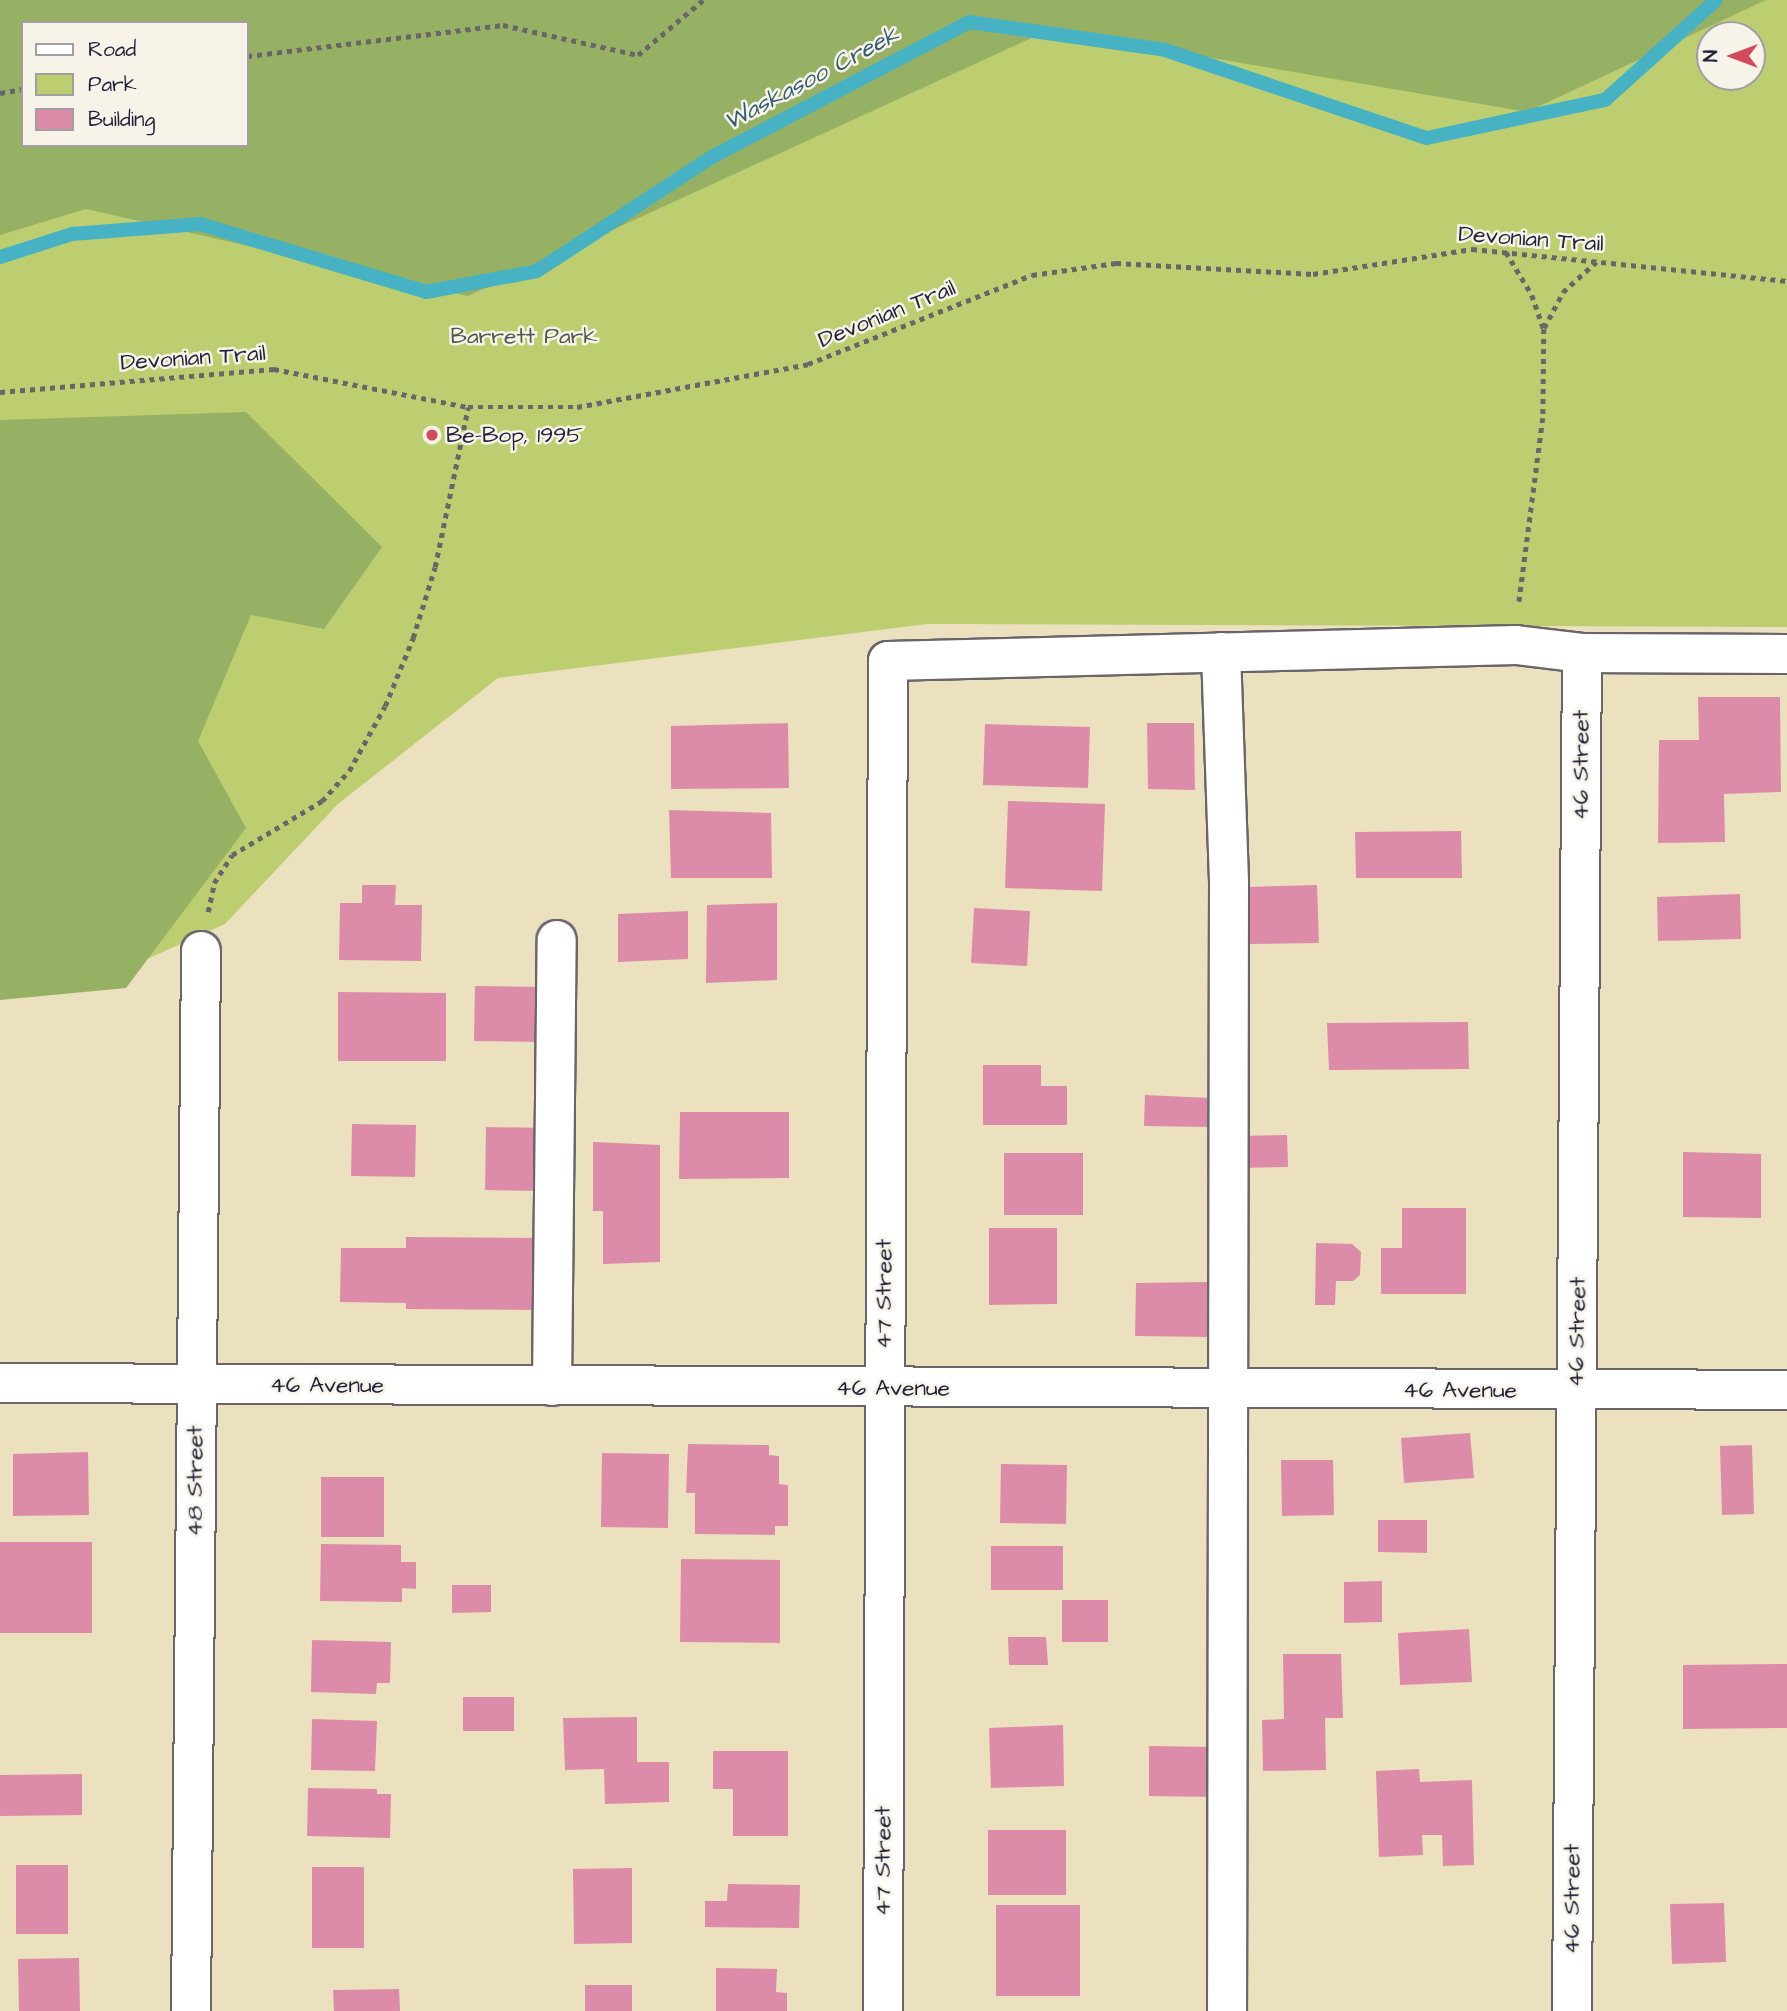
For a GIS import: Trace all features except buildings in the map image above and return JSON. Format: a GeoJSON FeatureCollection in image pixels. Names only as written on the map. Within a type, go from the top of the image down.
{"type":"FeatureCollection","features":[{"type":"Feature","properties":{"kind":"street"},"geometry":{"type":"LineString","coordinates":[[1227,2011],[1229,884],[1221,652],[1516,645],[1582,653],[1787,654]]}},
{"type":"Feature","properties":{"kind":"street","name":"47 Street"},"geometry":{"type":"LineString","coordinates":[[883,2011],[883,1388],[888,661],[1221,652]]}},
{"type":"Feature","properties":{"kind":"street","name":"46 Street"},"geometry":{"type":"LineString","coordinates":[[1572,2011],[1582,653]]}},
{"type":"Feature","properties":{"kind":"street"},"geometry":{"type":"LineString","coordinates":[[552,1387],[558,940]]}},
{"type":"Feature","properties":{"kind":"street","name":"48 Street"},"geometry":{"type":"LineString","coordinates":[[191,2011],[201,951]]}},
{"type":"Feature","properties":{"kind":"street","name":"46 Avenue"},"geometry":{"type":"LineString","coordinates":[[0,1383],[1787,1390]]}},
{"type":"Feature","properties":{"kind":"path"},"geometry":{"type":"LineString","coordinates":[[248,56],[503,25],[638,55],[703,0]]}},
{"type":"Feature","properties":{"kind":"path"},"geometry":{"type":"LineString","coordinates":[[0,93],[21,89]]}},
{"type":"Feature","properties":{"kind":"path","name":"Devonian Trail"},"geometry":{"type":"LineString","coordinates":[[0,391],[274,369],[468,407],[577,407],[774,372],[877,340],[1010,282],[1075,266],[1116,263],[1293,275],[1440,251],[1505,252],[1787,281]]}},
{"type":"Feature","properties":{"kind":"path"},"geometry":{"type":"LineString","coordinates":[[1505,252],[1532,295],[1544,329],[1543,418],[1521,575]]}},
{"type":"Feature","properties":{"kind":"path"},"geometry":{"type":"LineString","coordinates":[[1544,329],[1563,292],[1597,261]]}},
{"type":"Feature","properties":{"kind":"path"},"geometry":{"type":"LineString","coordinates":[[201,951],[210,900],[221,868],[232,855],[329,795],[349,771],[385,706],[413,638],[435,567],[468,407]]}},
{"type":"Feature","properties":{"kind":"green space","name":"Barrett Park"},"geometry":{"type":"Polygon","coordinates":[[[0,0],[1787,0],[1787,627],[927,624],[498,678],[338,804],[225,924],[127,968],[0,980],[0,0]]]}},
{"type":"Feature","properties":{"kind":"green space"},"geometry":{"type":"Polygon","coordinates":[[[0,0],[1766,0],[1721,21],[1696,21],[1696,33],[1527,112],[1049,30],[468,296],[86,209],[0,235],[0,0]]]}},
{"type":"Feature","properties":{"kind":"green space"},"geometry":{"type":"Polygon","coordinates":[[[246,412],[382,547],[324,629],[251,615],[198,741],[246,828],[126,988],[0,1000],[0,420],[246,412]]]}},
{"type":"Feature","properties":{"kind":"waterway","name":"Waskasoo Creek"},"geometry":{"type":"LineString","coordinates":[[0,257],[72,234],[200,224],[426,292],[537,271],[712,157],[969,22],[1165,50],[1427,138],[1605,100],[1716,0]]}},
{"type":"Feature","properties":{"kind":"place","name":"Be-Bop, 1995"},"geometry":{"type":"Point","coordinates":[432,435]}}]}
